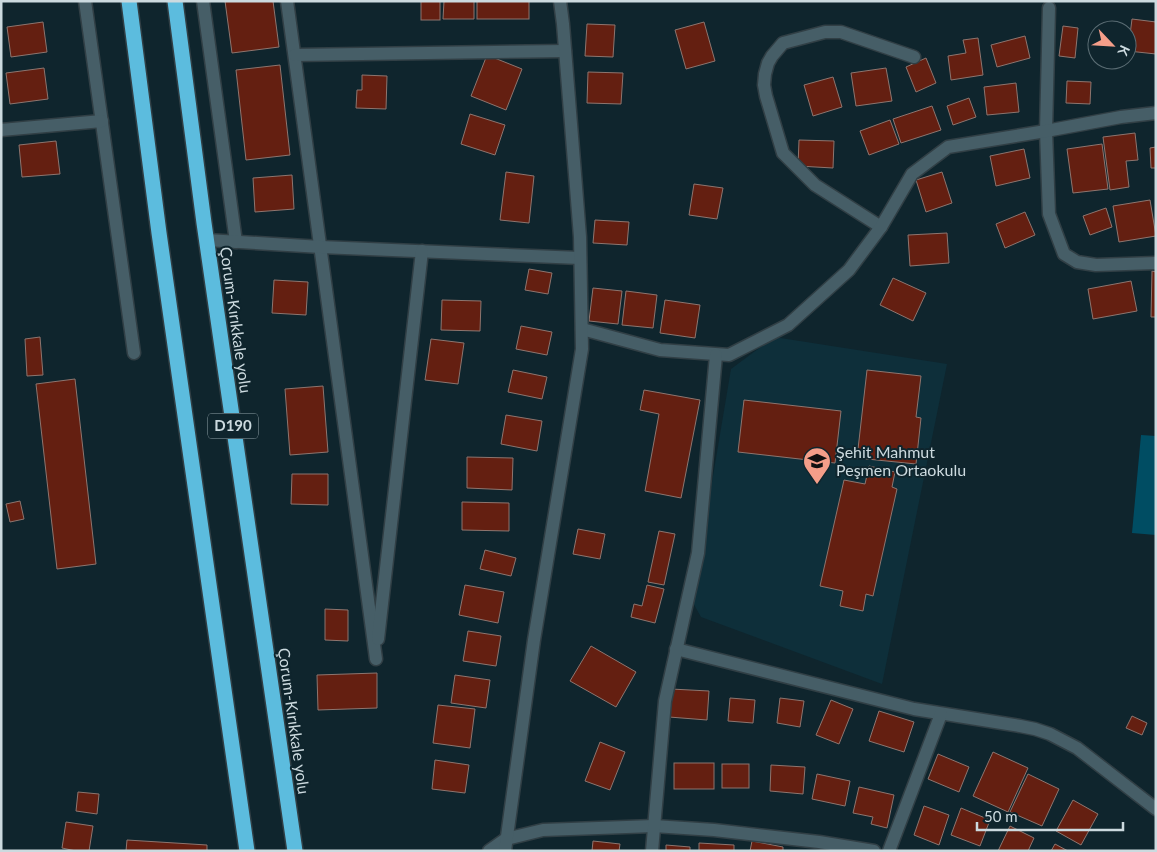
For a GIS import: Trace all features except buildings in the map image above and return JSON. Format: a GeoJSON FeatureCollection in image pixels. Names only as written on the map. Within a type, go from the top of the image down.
{"type":"FeatureCollection","features":[{"type":"Feature","properties":{"kind":"highway","name":"D190"},"geometry":{"type":"LineString","coordinates":[[129,1],[159,233],[247,851]]}},
{"type":"Feature","properties":{"kind":"highway","name":"Çorum-Kırıkkale yolu"},"geometry":{"type":"LineString","coordinates":[[175,1],[207,240],[295,851]]}},
{"type":"Feature","properties":{"kind":"street"},"geometry":{"type":"LineString","coordinates":[[85,1],[134,353]]}},
{"type":"Feature","properties":{"kind":"street"},"geometry":{"type":"LineString","coordinates":[[203,1],[236,242]]}},
{"type":"Feature","properties":{"kind":"street"},"geometry":{"type":"LineString","coordinates":[[287,1],[376,659],[422,252]]}},
{"type":"Feature","properties":{"kind":"street"},"geometry":{"type":"LineString","coordinates":[[506,845],[534,640],[582,349],[580,237],[560,1]]}},
{"type":"Feature","properties":{"kind":"street"},"geometry":{"type":"LineString","coordinates":[[1049,8],[1046,131],[1049,214],[1064,254],[1076,262],[1096,265],[1156,263]]}},
{"type":"Feature","properties":{"kind":"street"},"geometry":{"type":"LineString","coordinates":[[881,227],[815,185],[783,153],[766,96],[765,74],[772,56],[783,43],[824,32],[841,32],[914,57]]}},
{"type":"Feature","properties":{"kind":"street"},"geometry":{"type":"LineString","coordinates":[[295,55],[565,51]]}},
{"type":"Feature","properties":{"kind":"street"},"geometry":{"type":"LineString","coordinates":[[582,329],[660,350],[729,356],[788,325],[849,270],[881,227],[912,174],[948,147],[1121,117],[1156,113]]}},
{"type":"Feature","properties":{"kind":"street"},"geometry":{"type":"LineString","coordinates":[[1,130],[102,121]]}},
{"type":"Feature","properties":{"kind":"street"},"geometry":{"type":"LineString","coordinates":[[207,240],[422,252],[580,258]]}},
{"type":"Feature","properties":{"kind":"street"},"geometry":{"type":"LineString","coordinates":[[652,851],[665,700],[698,553],[716,354]]}},
{"type":"Feature","properties":{"kind":"street"},"geometry":{"type":"LineString","coordinates":[[676,649],[914,709],[1036,729],[1077,748],[1156,809]]}},
{"type":"Feature","properties":{"kind":"street"},"geometry":{"type":"LineString","coordinates":[[889,851],[941,714]]}},
{"type":"Feature","properties":{"kind":"street"},"geometry":{"type":"LineString","coordinates":[[489,851],[543,830],[654,826],[714,830],[819,842],[874,851]]}},
{"type":"Feature","properties":{"kind":"shaded area","name":"Şehit Mahmut Peşmen Ortaokulu"},"geometry":{"type":"Polygon","coordinates":[[[774,337],[947,364],[882,684],[701,617],[692,601],[731,369],[774,337]]]}},
{"type":"Feature","properties":{"kind":"shaded area"},"geometry":{"type":"Polygon","coordinates":[[[1141,435],[1156,436],[1156,535],[1132,533],[1141,435]]]}},
{"type":"Feature","properties":{"kind":"place","name":"Şehit Mahmut Peşmen Ortaokulu"},"geometry":{"type":"Point","coordinates":[817,485]}}]}
